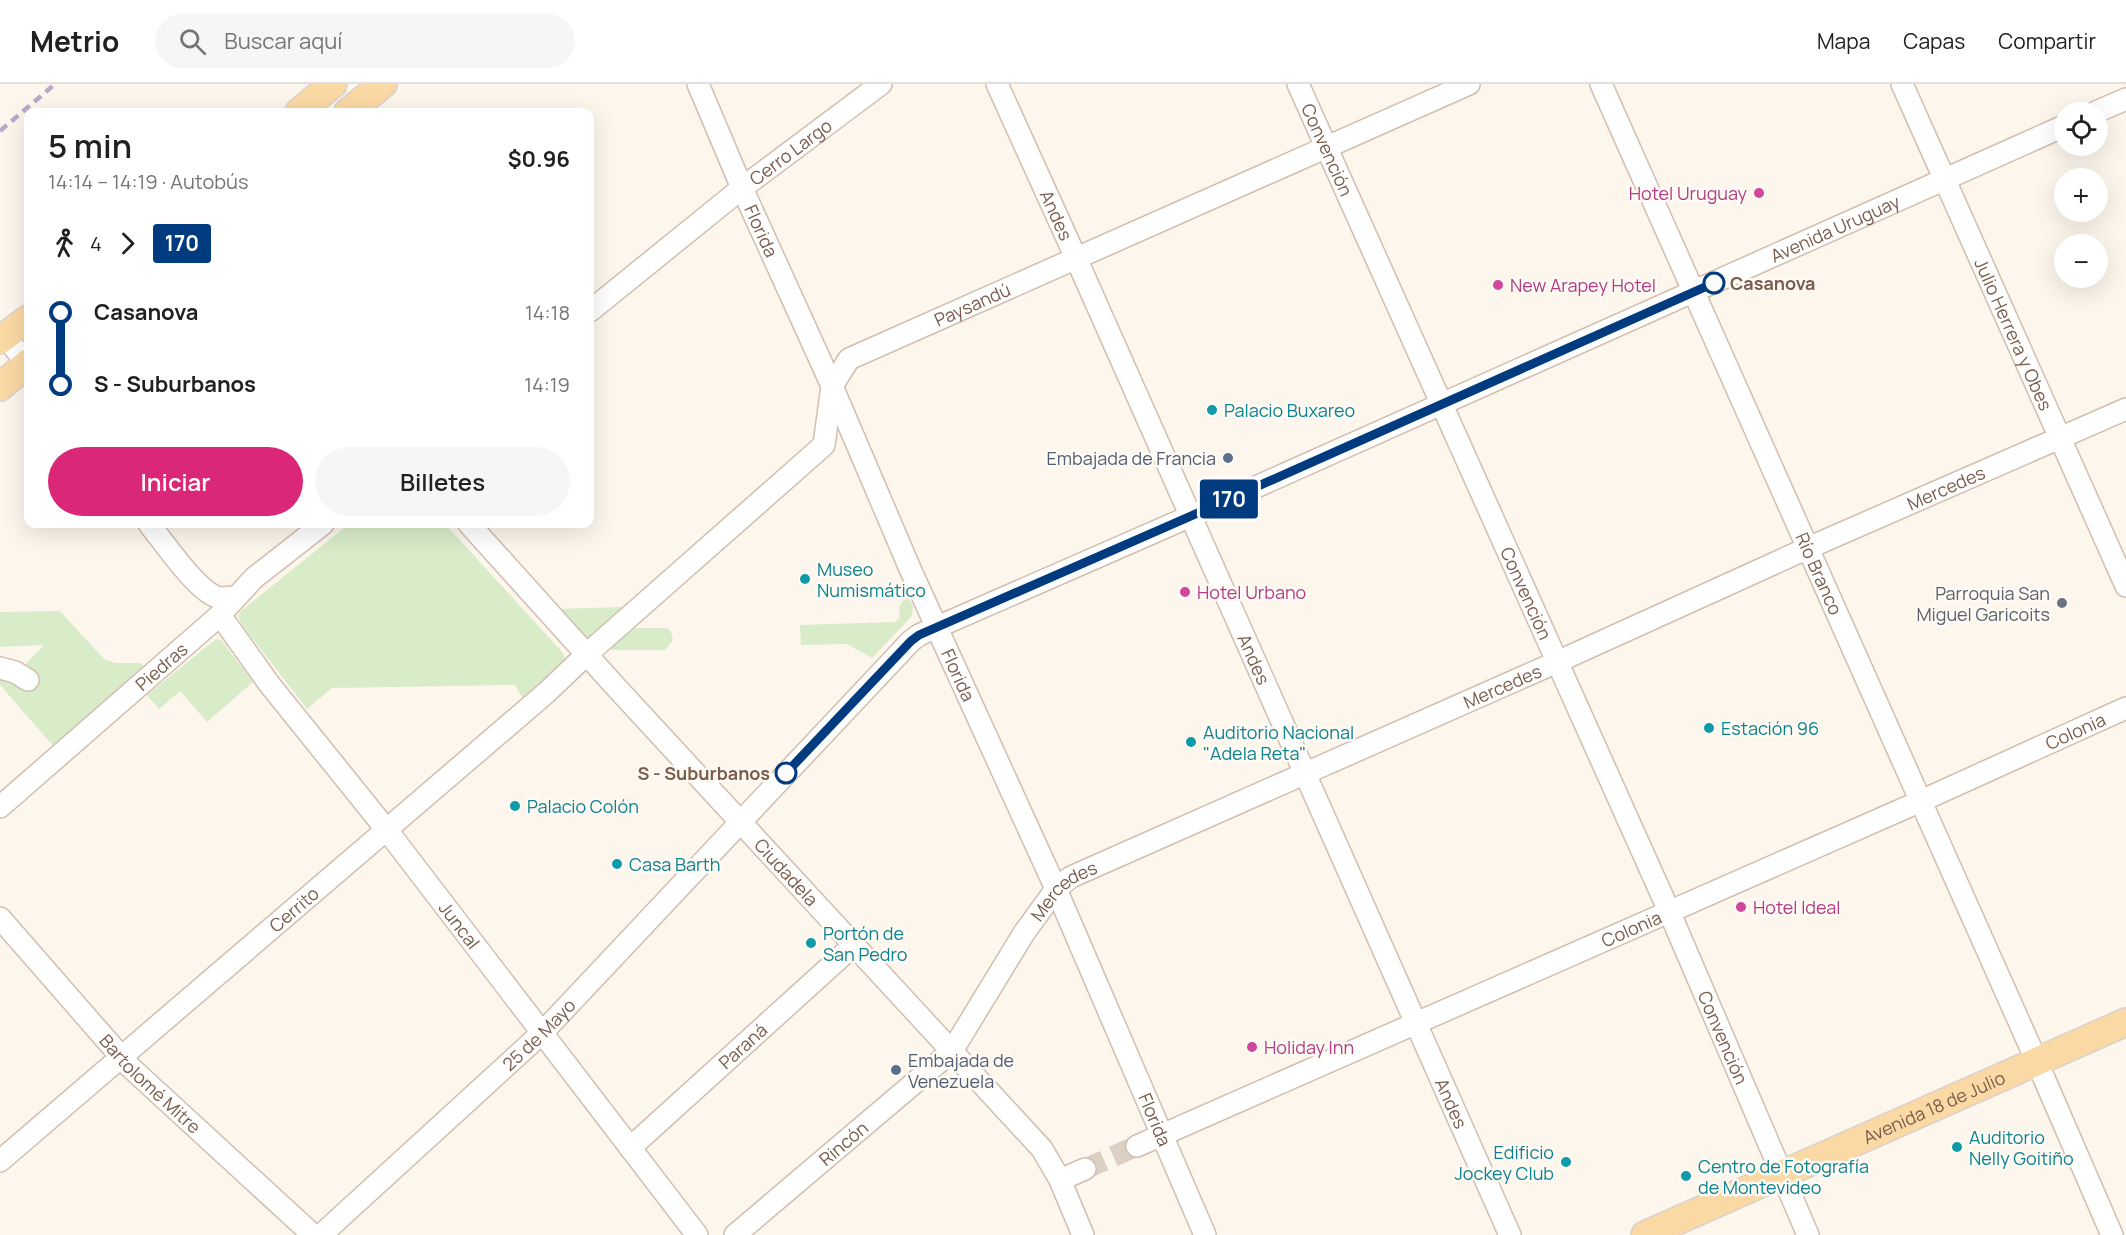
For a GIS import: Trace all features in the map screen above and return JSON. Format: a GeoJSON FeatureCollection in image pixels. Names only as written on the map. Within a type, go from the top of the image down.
{"type":"FeatureCollection","features":[{"type":"Feature","properties":{"kind":"main road"},"geometry":{"type":"LineString","coordinates":[[305,108],[333,84]]}},
{"type":"Feature","properties":{"kind":"main road"},"geometry":{"type":"LineString","coordinates":[[353,108],[383,84]]}},
{"type":"Feature","properties":{"kind":"main road"},"geometry":{"type":"LineString","coordinates":[[3,338],[24,322]]}},
{"type":"Feature","properties":{"kind":"main road"},"geometry":{"type":"LineString","coordinates":[[0,387],[24,368]]}},
{"type":"Feature","properties":{"kind":"main road","name":"Avenida 18 de Julio"},"geometry":{"type":"LineString","coordinates":[[1645,1235],[2126,1022]]}},
{"type":"Feature","properties":{"kind":"street","name":"Florida"},"geometry":{"type":"LineString","coordinates":[[698,84],[742,188],[832,386],[911,572],[1056,890],[1205,1235]]}},
{"type":"Feature","properties":{"kind":"street","name":"Cerro Largo"},"geometry":{"type":"LineString","coordinates":[[594,308],[742,188],[881,84]]}},
{"type":"Feature","properties":{"kind":"street","name":"Andes"},"geometry":{"type":"LineString","coordinates":[[997,84],[1077,258],[1509,1235]]}},
{"type":"Feature","properties":{"kind":"street","name":"Convención"},"geometry":{"type":"LineString","coordinates":[[1298,84],[1669,911],[1808,1235]]}},
{"type":"Feature","properties":{"kind":"street","name":"Paysandú"},"geometry":{"type":"LineString","coordinates":[[586,654],[824,445],[832,386],[849,359],[1469,84]]}},
{"type":"Feature","properties":{"kind":"street","name":"Río Branco"},"geometry":{"type":"LineString","coordinates":[[1601,84],[2112,1235]]}},
{"type":"Feature","properties":{"kind":"street","name":"Julio Herrera y Obes"},"geometry":{"type":"LineString","coordinates":[[1902,84],[2126,586]]}},
{"type":"Feature","properties":{"kind":"street"},"geometry":{"type":"LineString","coordinates":[[2108,107],[2126,99]]}},
{"type":"Feature","properties":{"kind":"street","name":"Avenida Uruguay"},"geometry":{"type":"LineString","coordinates":[[741,821],[911,641],[937,626],[1442,405],[2054,130]]}},
{"type":"Feature","properties":{"kind":"street"},"geometry":{"type":"LineString","coordinates":[[3,338],[24,361]]}},
{"type":"Feature","properties":{"kind":"street","name":"Mercedes"},"geometry":{"type":"LineString","coordinates":[[952,1051],[1024,933],[1056,890],[1071,877],[1808,548],[2126,409]]}},
{"type":"Feature","properties":{"kind":"street"},"geometry":{"type":"LineString","coordinates":[[152,528],[184,569],[208,593],[219,598],[235,597]]}},
{"type":"Feature","properties":{"kind":"street","name":"Piedras"},"geometry":{"type":"LineString","coordinates":[[0,807],[220,615],[254,578],[318,528]]}},
{"type":"Feature","properties":{"kind":"street","name":"Ciudadela"},"geometry":{"type":"LineString","coordinates":[[473,528],[1042,1149],[1060,1180],[1083,1235]]}},
{"type":"Feature","properties":{"kind":"street","name":"Juncal"},"geometry":{"type":"LineString","coordinates":[[220,615],[270,685],[386,829],[697,1235]]}},
{"type":"Feature","properties":{"kind":"street","name":"Cerrito"},"geometry":{"type":"LineString","coordinates":[[0,1161],[546,693],[586,654]]}},
{"type":"Feature","properties":{"kind":"street"},"geometry":{"type":"LineString","coordinates":[[0,668],[15,672],[27,680]]}},
{"type":"Feature","properties":{"kind":"street","name":"Colonia"},"geometry":{"type":"LineString","coordinates":[[1137,1146],[1921,801],[2126,708]]}},
{"type":"Feature","properties":{"kind":"street","name":"25 de Mayo"},"geometry":{"type":"LineString","coordinates":[[321,1235],[542,1033],[741,821]]}},
{"type":"Feature","properties":{"kind":"street","name":"Bartolomé Mitre"},"geometry":{"type":"LineString","coordinates":[[0,918],[138,1075],[314,1235]]}},
{"type":"Feature","properties":{"kind":"street","name":"Paraná"},"geometry":{"type":"LineString","coordinates":[[630,1148],[854,945]]}},
{"type":"Feature","properties":{"kind":"street","name":"Rincón"},"geometry":{"type":"LineString","coordinates":[[735,1235],[952,1051]]}},
{"type":"Feature","properties":{"kind":"street"},"geometry":{"type":"LineString","coordinates":[[1060,1180],[1085,1169]]}},
{"type":"Feature","properties":{"kind":"green space"},"geometry":{"type":"Polygon","coordinates":[[[344,528],[449,528],[565,657],[562,664],[523,699],[515,685],[332,688],[307,709],[242,625],[238,616],[241,611],[344,528]]]}},
{"type":"Feature","properties":{"kind":"green space"},"geometry":{"type":"Polygon","coordinates":[[[907,595],[913,607],[912,616],[872,658],[847,644],[801,645],[800,625],[895,622],[900,617],[899,607],[907,595]]]}},
{"type":"Feature","properties":{"kind":"green space"},"geometry":{"type":"Polygon","coordinates":[[[621,607],[625,611],[587,641],[558,609],[621,607]]]}},
{"type":"Feature","properties":{"kind":"green space"},"geometry":{"type":"Polygon","coordinates":[[[60,611],[104,659],[115,663],[141,663],[146,670],[56,749],[0,685],[0,675],[23,667],[44,645],[0,647],[0,612],[60,611]]]}},
{"type":"Feature","properties":{"kind":"green space"},"geometry":{"type":"Polygon","coordinates":[[[631,628],[667,628],[673,640],[665,650],[612,650],[611,646],[631,628]]]}},
{"type":"Feature","properties":{"kind":"green space"},"geometry":{"type":"Polygon","coordinates":[[[216,639],[221,640],[253,682],[207,722],[180,691],[159,709],[147,695],[216,639]]]}},
{"type":"Feature","properties":{"kind":"tunnel"},"geometry":{"type":"LineString","coordinates":[[1085,1169],[1137,1146]]}},
{"type":"Feature","properties":{"kind":"railway"},"geometry":{"type":"LineString","coordinates":[[27,108],[55,84]]}},
{"type":"Feature","properties":{"kind":"railway"},"geometry":{"type":"LineString","coordinates":[[0,131],[24,110]]}},
{"type":"Feature","properties":{"kind":"bus line","name":"170"},"geometry":{"type":"LineString","coordinates":[[786,773],[919,635],[1714,283]]}},
{"type":"Feature","properties":{"kind":"place","name":"Hotel Uruguay"},"geometry":{"type":"Point","coordinates":[1759,193]}},
{"type":"Feature","properties":{"kind":"place","name":"Casanova"},"geometry":{"type":"Point","coordinates":[1714,283]}},
{"type":"Feature","properties":{"kind":"place","name":"New Arapey Hotel"},"geometry":{"type":"Point","coordinates":[1498,285]}},
{"type":"Feature","properties":{"kind":"place","name":"Palacio Buxareo"},"geometry":{"type":"Point","coordinates":[1212,410]}},
{"type":"Feature","properties":{"kind":"place","name":"Embajada de Francia"},"geometry":{"type":"Point","coordinates":[1228,458]}},
{"type":"Feature","properties":{"kind":"place","name":"Museo Numismático"},"geometry":{"type":"Point","coordinates":[805,579]}},
{"type":"Feature","properties":{"kind":"place","name":"Hotel Urbano"},"geometry":{"type":"Point","coordinates":[1185,592]}},
{"type":"Feature","properties":{"kind":"place","name":"Parroquia San Miguel Garicoits"},"geometry":{"type":"Point","coordinates":[2062,603]}},
{"type":"Feature","properties":{"kind":"place","name":"Estación 96"},"geometry":{"type":"Point","coordinates":[1709,728]}},
{"type":"Feature","properties":{"kind":"place","name":"Auditorio Nacional \"Adela Reta\""},"geometry":{"type":"Point","coordinates":[1191,742]}},
{"type":"Feature","properties":{"kind":"place","name":"S - Suburbanos"},"geometry":{"type":"Point","coordinates":[786,773]}},
{"type":"Feature","properties":{"kind":"place","name":"Palacio Colón"},"geometry":{"type":"Point","coordinates":[515,806]}},
{"type":"Feature","properties":{"kind":"place","name":"Casa Barth"},"geometry":{"type":"Point","coordinates":[617,864]}},
{"type":"Feature","properties":{"kind":"place","name":"Hotel Ideal"},"geometry":{"type":"Point","coordinates":[1741,907]}},
{"type":"Feature","properties":{"kind":"place","name":"Portón de San Pedro"},"geometry":{"type":"Point","coordinates":[811,943]}},
{"type":"Feature","properties":{"kind":"place","name":"Holiday Inn"},"geometry":{"type":"Point","coordinates":[1252,1047]}},
{"type":"Feature","properties":{"kind":"place","name":"Embajada de Venezuela"},"geometry":{"type":"Point","coordinates":[896,1070]}},
{"type":"Feature","properties":{"kind":"place","name":"Auditorio Nelly Goitiño"},"geometry":{"type":"Point","coordinates":[1957,1147]}},
{"type":"Feature","properties":{"kind":"place","name":"Edificio Jockey Club"},"geometry":{"type":"Point","coordinates":[1566,1162]}},
{"type":"Feature","properties":{"kind":"place","name":"Centro de Fotografía de Montevideo"},"geometry":{"type":"Point","coordinates":[1686,1176]}}]}
